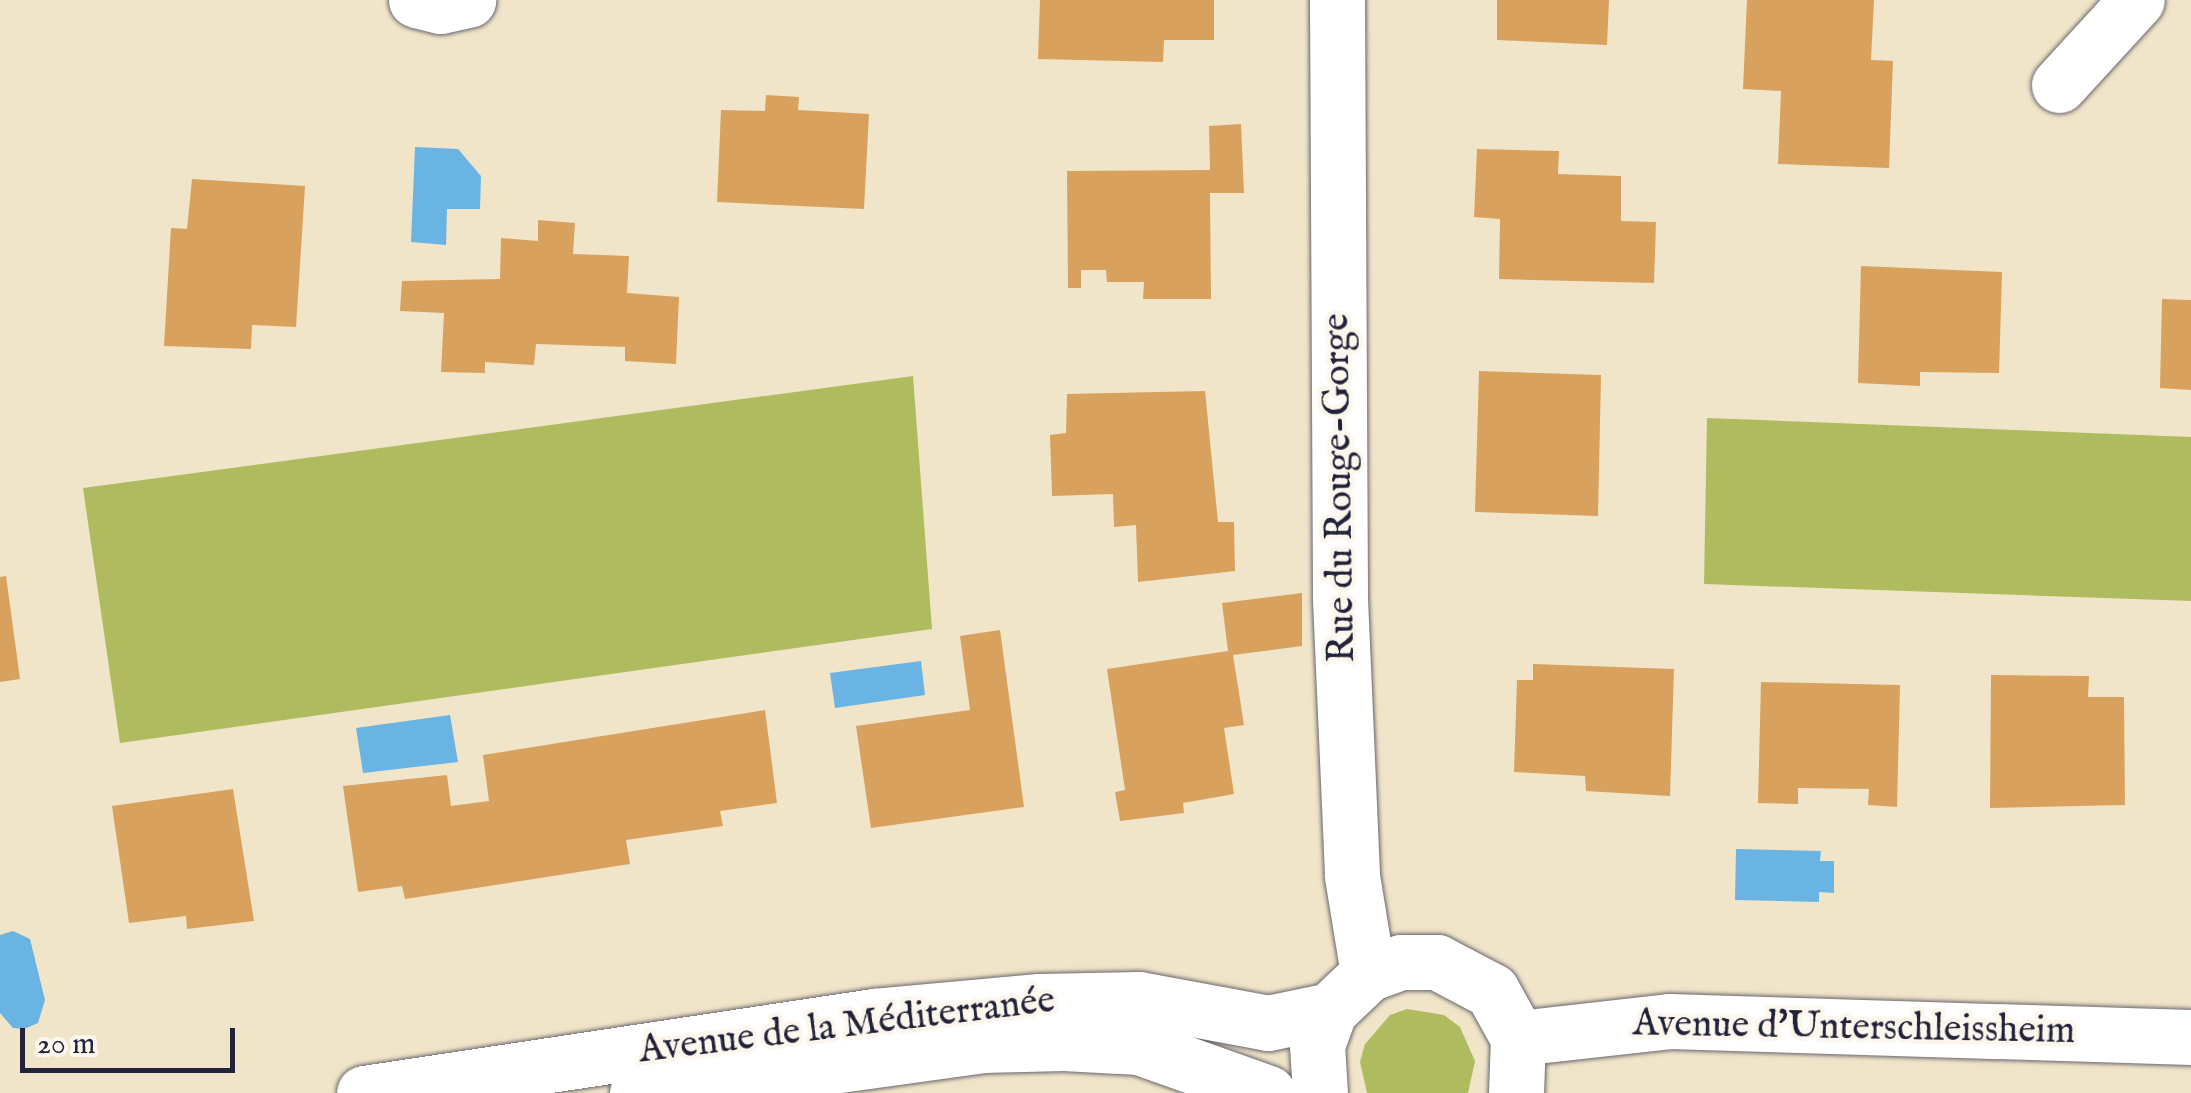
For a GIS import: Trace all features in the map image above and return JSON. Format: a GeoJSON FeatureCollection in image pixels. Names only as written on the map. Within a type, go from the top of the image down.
{"type":"FeatureCollection","features":[{"type":"Feature","properties":{"kind":"street"},"geometry":{"type":"LineString","coordinates":[[416,0],[440,6],[468,0]]}},
{"type":"Feature","properties":{"kind":"street","name":"Rue du Rouge-Gorge"},"geometry":{"type":"LineString","coordinates":[[1337,0],[1340,599],[1352,876],[1349,992]]}},
{"type":"Feature","properties":{"kind":"street"},"geometry":{"type":"LineString","coordinates":[[2059,84],[2137,0]]}},
{"type":"Feature","properties":{"kind":"street","name":"Avenue de la Méditerranée"},"geometry":{"type":"LineString","coordinates":[[364,1093],[874,1016],[1040,1001],[1140,999],[1268,1024],[1349,992],[1402,962],[1437,962],[1470,975],[1492,991],[1518,1038]]}},
{"type":"Feature","properties":{"kind":"street"},"geometry":{"type":"LineString","coordinates":[[1320,1093],[1317,1045],[1349,992]]}},
{"type":"Feature","properties":{"kind":"street","name":"Avenue d'Unterschleissheim"},"geometry":{"type":"LineString","coordinates":[[1518,1038],[1669,1021],[2191,1037]]}},
{"type":"Feature","properties":{"kind":"street"},"geometry":{"type":"LineString","coordinates":[[1516,1093],[1518,1038]]}},
{"type":"Feature","properties":{"kind":"street","name":"Avenue de la Méditerranée"},"geometry":{"type":"LineString","coordinates":[[637,1093],[982,1045],[1064,1043],[1139,1048],[1268,1093]]}},
{"type":"Feature","properties":{"kind":"green space"},"geometry":{"type":"Polygon","coordinates":[[[913,376],[932,629],[120,743],[83,488],[913,376]]]}},
{"type":"Feature","properties":{"kind":"green space"},"geometry":{"type":"Polygon","coordinates":[[[1707,418],[2191,437],[2191,601],[1704,584],[1707,418]]]}},
{"type":"Feature","properties":{"kind":"green space"},"geometry":{"type":"Polygon","coordinates":[[[1407,1009],[1444,1015],[1460,1027],[1475,1061],[1468,1093],[1367,1093],[1360,1062],[1365,1044],[1390,1015],[1407,1009]]]}},
{"type":"Feature","properties":{"kind":"water"},"geometry":{"type":"Polygon","coordinates":[[[415,147],[458,149],[481,176],[480,209],[447,209],[446,245],[411,242],[415,147]]]}},
{"type":"Feature","properties":{"kind":"water"},"geometry":{"type":"Polygon","coordinates":[[[921,661],[925,695],[835,708],[830,673],[921,661]]]}},
{"type":"Feature","properties":{"kind":"water"},"geometry":{"type":"Polygon","coordinates":[[[450,715],[458,762],[363,773],[356,728],[450,715]]]}},
{"type":"Feature","properties":{"kind":"water"},"geometry":{"type":"Polygon","coordinates":[[[1736,849],[1821,851],[1820,861],[1834,861],[1834,893],[1819,892],[1819,902],[1735,900],[1736,849]]]}},
{"type":"Feature","properties":{"kind":"water"},"geometry":{"type":"Polygon","coordinates":[[[13,931],[30,939],[45,1000],[38,1023],[24,1029],[13,1028],[0,1013],[0,935],[13,931]]]}},
{"type":"Feature","properties":{"kind":"building"},"geometry":{"type":"Polygon","coordinates":[[[1040,0],[1214,0],[1214,40],[1164,40],[1163,62],[1038,59],[1040,0]]]}},
{"type":"Feature","properties":{"kind":"building"},"geometry":{"type":"Polygon","coordinates":[[[1497,0],[1609,0],[1607,45],[1497,40],[1497,0]]]}},
{"type":"Feature","properties":{"kind":"building"},"geometry":{"type":"Polygon","coordinates":[[[1747,0],[1874,0],[1871,60],[1893,61],[1889,168],[1778,164],[1781,91],[1743,89],[1747,0]]]}},
{"type":"Feature","properties":{"kind":"building"},"geometry":{"type":"Polygon","coordinates":[[[766,95],[799,97],[798,110],[869,114],[864,209],[717,202],[721,110],[765,111],[766,95]]]}},
{"type":"Feature","properties":{"kind":"building"},"geometry":{"type":"Polygon","coordinates":[[[1241,124],[1244,193],[1210,193],[1211,299],[1143,299],[1144,282],[1107,282],[1106,270],[1081,270],[1081,288],[1068,288],[1067,171],[1210,170],[1209,126],[1241,124]]]}},
{"type":"Feature","properties":{"kind":"building"},"geometry":{"type":"Polygon","coordinates":[[[1477,149],[1559,151],[1558,174],[1621,176],[1621,221],[1656,222],[1654,283],[1499,279],[1500,219],[1474,217],[1477,149]]]}},
{"type":"Feature","properties":{"kind":"building"},"geometry":{"type":"Polygon","coordinates":[[[192,179],[305,186],[296,327],[252,325],[251,349],[164,346],[171,228],[187,229],[192,179]]]}},
{"type":"Feature","properties":{"kind":"building"},"geometry":{"type":"Polygon","coordinates":[[[538,220],[575,223],[573,254],[629,256],[627,293],[679,297],[676,364],[625,361],[625,347],[536,344],[534,365],[485,362],[485,373],[441,372],[444,313],[400,311],[402,281],[500,279],[501,238],[538,241],[538,220]]]}},
{"type":"Feature","properties":{"kind":"building"},"geometry":{"type":"Polygon","coordinates":[[[1861,266],[2002,272],[1999,373],[1920,372],[1920,386],[1858,383],[1861,266]]]}},
{"type":"Feature","properties":{"kind":"building"},"geometry":{"type":"Polygon","coordinates":[[[2162,299],[2191,300],[2191,390],[2160,388],[2162,299]]]}},
{"type":"Feature","properties":{"kind":"building"},"geometry":{"type":"Polygon","coordinates":[[[1479,371],[1601,375],[1598,516],[1475,512],[1479,371]]]}},
{"type":"Feature","properties":{"kind":"building"},"geometry":{"type":"Polygon","coordinates":[[[1205,391],[1218,522],[1234,522],[1235,571],[1138,582],[1136,525],[1114,527],[1113,494],[1052,496],[1050,435],[1066,433],[1067,394],[1205,391]]]}},
{"type":"Feature","properties":{"kind":"building"},"geometry":{"type":"Polygon","coordinates":[[[6,576],[20,679],[0,682],[0,577],[6,576]]]}},
{"type":"Feature","properties":{"kind":"building"},"geometry":{"type":"Polygon","coordinates":[[[1302,593],[1302,646],[1233,655],[1244,725],[1224,728],[1234,794],[1183,803],[1184,813],[1120,821],[1115,792],[1125,790],[1107,669],[1228,651],[1222,603],[1302,593]]]}},
{"type":"Feature","properties":{"kind":"building"},"geometry":{"type":"Polygon","coordinates":[[[1000,630],[1024,807],[871,828],[856,726],[970,710],[960,636],[1000,630]]]}},
{"type":"Feature","properties":{"kind":"building"},"geometry":{"type":"Polygon","coordinates":[[[1533,664],[1674,669],[1670,796],[1586,791],[1585,776],[1514,772],[1517,680],[1533,680],[1533,664]]]}},
{"type":"Feature","properties":{"kind":"building"},"geometry":{"type":"Polygon","coordinates":[[[1991,675],[2089,676],[2088,697],[2124,697],[2125,805],[1990,808],[1991,675]]]}},
{"type":"Feature","properties":{"kind":"building"},"geometry":{"type":"Polygon","coordinates":[[[1761,682],[1900,685],[1897,807],[1868,805],[1869,789],[1798,788],[1798,804],[1758,803],[1761,682]]]}},
{"type":"Feature","properties":{"kind":"building"},"geometry":{"type":"Polygon","coordinates":[[[765,710],[777,803],[720,811],[723,826],[626,840],[630,864],[405,899],[402,886],[358,892],[343,786],[447,775],[451,806],[489,801],[483,755],[765,710]]]}},
{"type":"Feature","properties":{"kind":"building"},"geometry":{"type":"Polygon","coordinates":[[[233,789],[254,921],[187,929],[186,916],[129,923],[112,806],[233,789]]]}}]}
